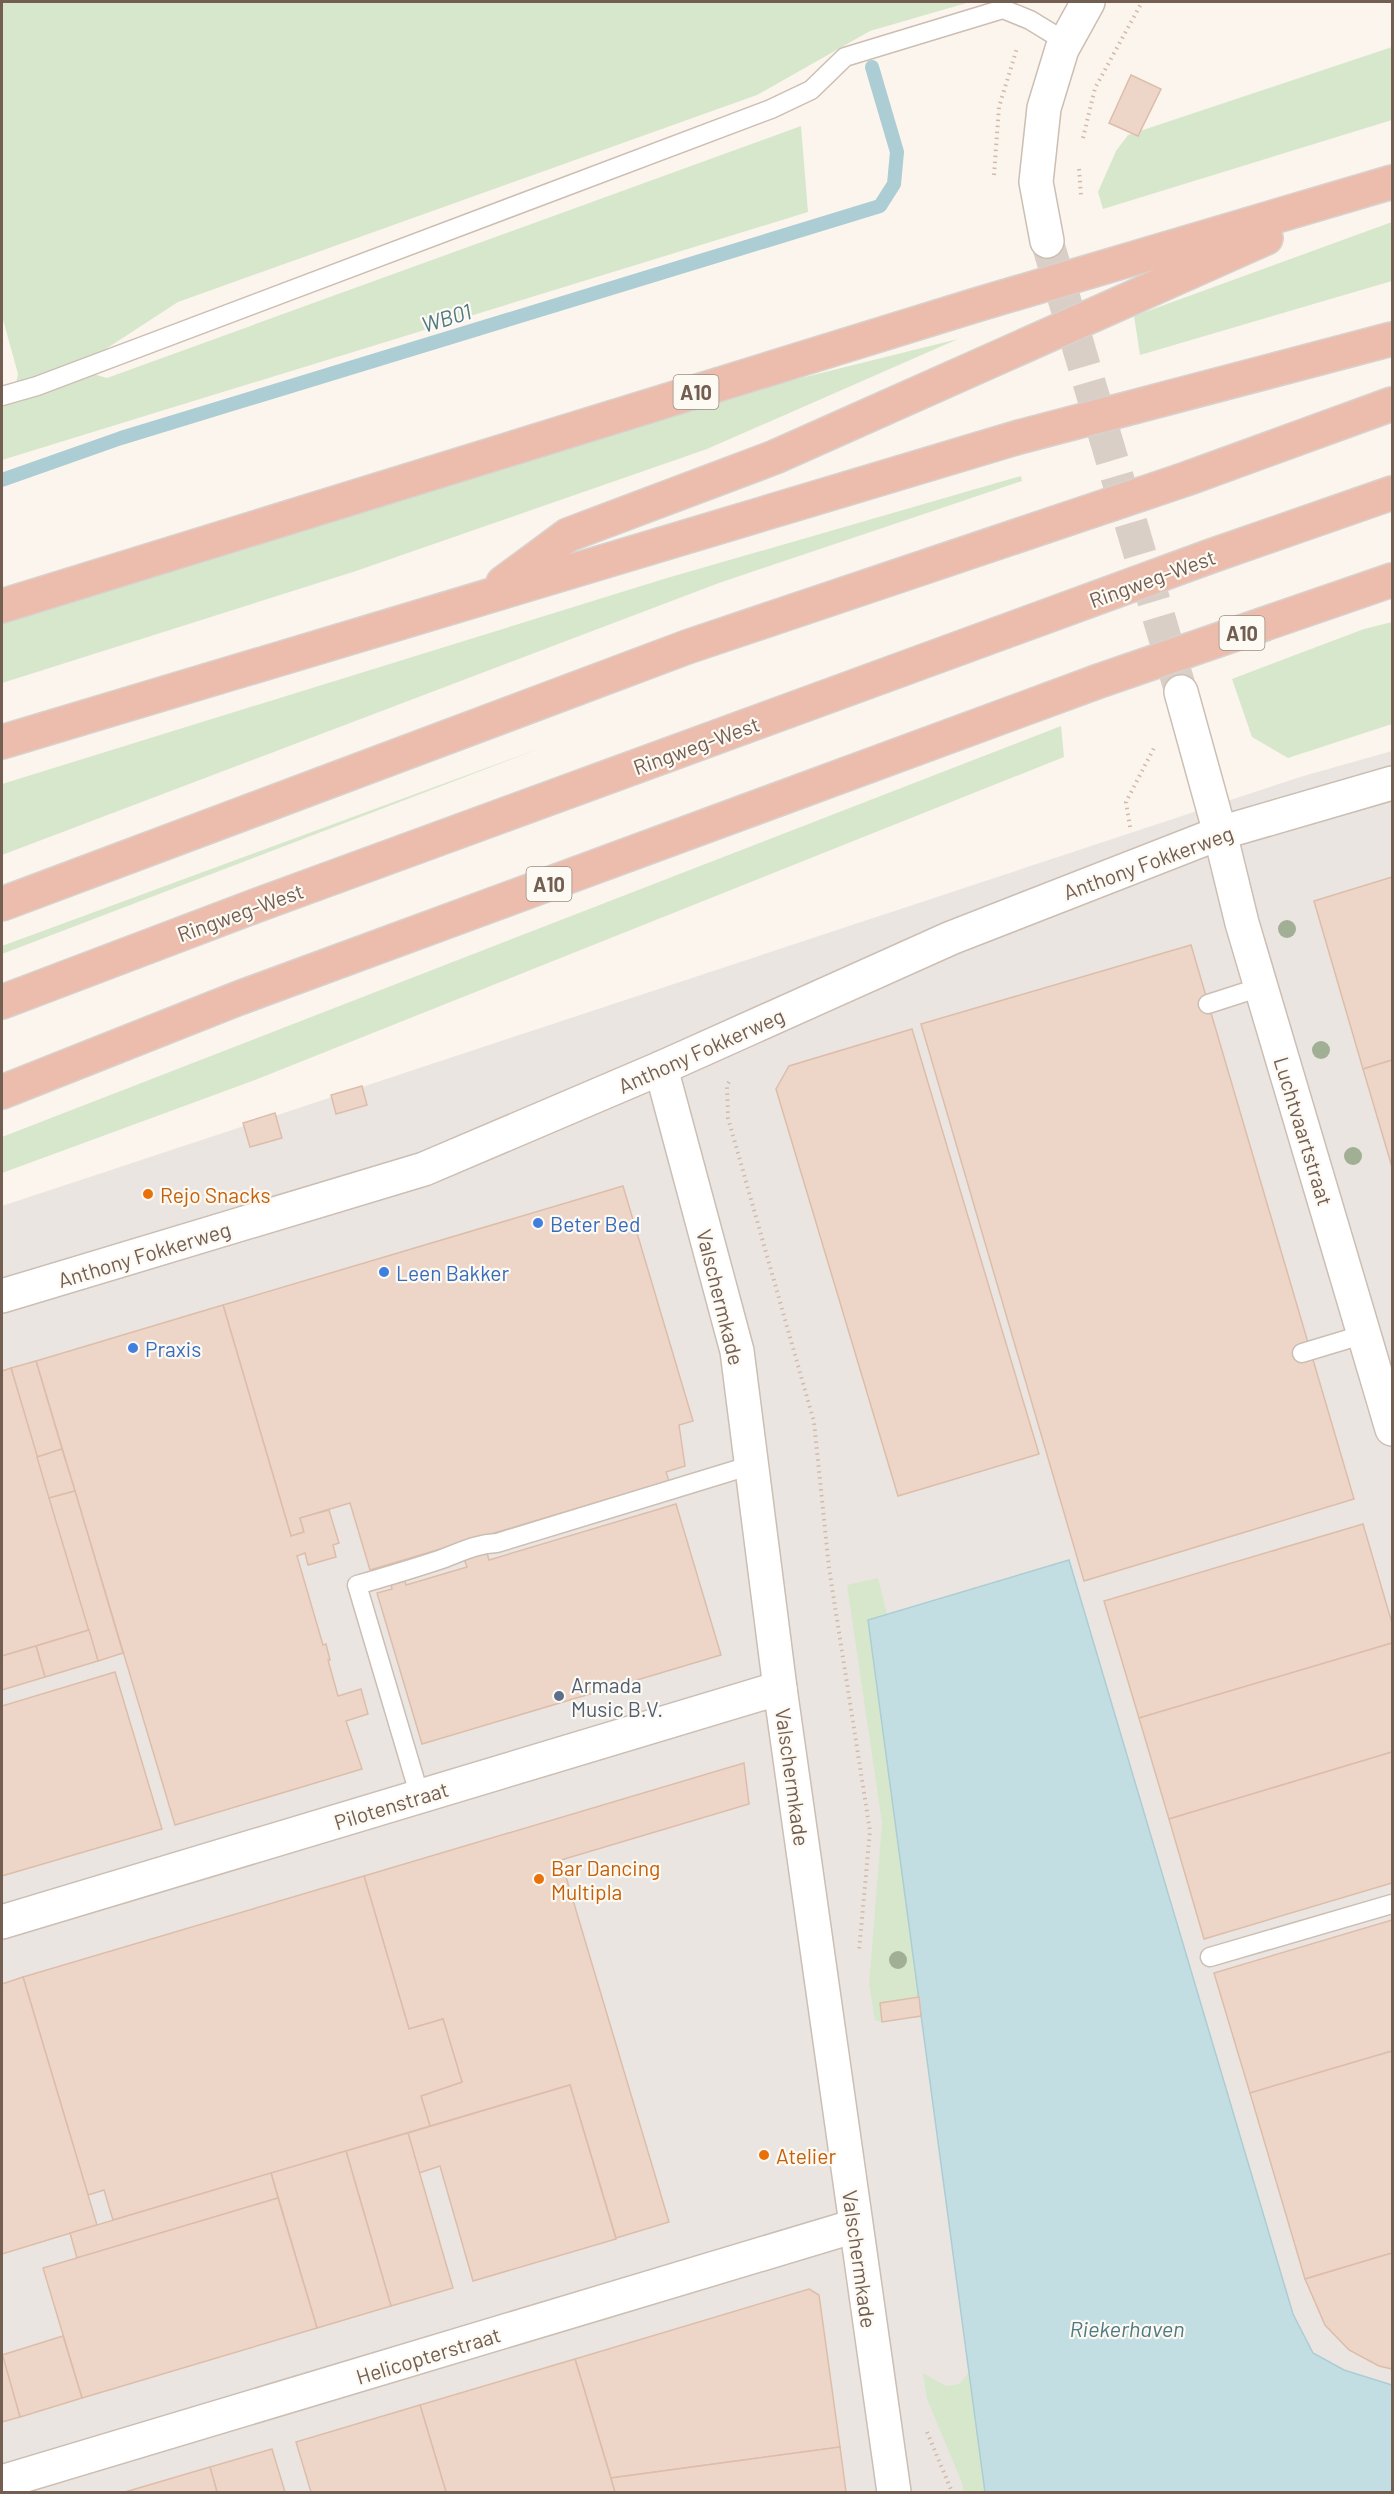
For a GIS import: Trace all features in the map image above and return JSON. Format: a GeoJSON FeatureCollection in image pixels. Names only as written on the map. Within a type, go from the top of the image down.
{"type":"FeatureCollection","features":[{"type":"Feature","properties":{"kind":"highway","name":"A10"},"geometry":{"type":"LineString","coordinates":[[485,596],[568,535],[775,457],[1127,297],[1392,183]]}},
{"type":"Feature","properties":{"kind":"highway","name":"A10"},"geometry":{"type":"LineString","coordinates":[[2,606],[987,301],[1392,183]]}},
{"type":"Feature","properties":{"kind":"highway","name":"A10"},"geometry":{"type":"LineString","coordinates":[[2,742],[1019,437],[1392,339]]}},
{"type":"Feature","properties":{"kind":"highway"},"geometry":{"type":"LineString","coordinates":[[2,904],[687,647],[1186,479],[1392,404]]}},
{"type":"Feature","properties":{"kind":"highway","name":"Ringweg-West"},"geometry":{"type":"LineString","coordinates":[[2,1002],[255,906],[1211,556],[1392,493]]}},
{"type":"Feature","properties":{"kind":"highway","name":"A10"},"geometry":{"type":"LineString","coordinates":[[2,1092],[250,994],[1077,689],[1392,580]]}},
{"type":"Feature","properties":{"kind":"street"},"geometry":{"type":"LineString","coordinates":[[1047,241],[1036,182],[1044,108],[1066,42],[1088,2]]}},
{"type":"Feature","properties":{"kind":"street","name":"Luchtvaartstraat"},"geometry":{"type":"LineString","coordinates":[[1181,692],[1261,987],[1392,1429]]}},
{"type":"Feature","properties":{"kind":"street","name":"Anthony Fokkerweg"},"geometry":{"type":"LineString","coordinates":[[2,1296],[424,1168],[662,1068],[951,938],[1146,860],[1220,833],[1392,783]]}},
{"type":"Feature","properties":{"kind":"street","name":"Valschermkade"},"geometry":{"type":"LineString","coordinates":[[662,1068],[737,1352],[780,1688],[894,2493]]}},
{"type":"Feature","properties":{"kind":"street","name":"Pilotenstraat"},"geometry":{"type":"LineString","coordinates":[[2,1922],[780,1688]]}},
{"type":"Feature","properties":{"kind":"street","name":"Helicopterstraat"},"geometry":{"type":"LineString","coordinates":[[2,2482],[855,2226]]}},
{"type":"Feature","properties":{"kind":"lane"},"geometry":{"type":"LineString","coordinates":[[2,396],[37,386],[771,109],[811,90],[845,57],[1003,9],[1030,20],[1066,42]]}},
{"type":"Feature","properties":{"kind":"lane"},"geometry":{"type":"LineString","coordinates":[[1208,1004],[1261,987]]}},
{"type":"Feature","properties":{"kind":"lane"},"geometry":{"type":"LineString","coordinates":[[1302,1353],[1365,1334]]}},
{"type":"Feature","properties":{"kind":"lane"},"geometry":{"type":"LineString","coordinates":[[420,1797],[357,1585],[443,1559],[458,1551],[482,1544],[497,1543],[752,1465]]}},
{"type":"Feature","properties":{"kind":"lane"},"geometry":{"type":"LineString","coordinates":[[1210,1957],[1392,1904]]}},
{"type":"Feature","properties":{"kind":"path"},"geometry":{"type":"LineString","coordinates":[[1081,145],[1095,88],[1142,2]]}},
{"type":"Feature","properties":{"kind":"path"},"geometry":{"type":"LineString","coordinates":[[1079,166],[1082,206]]}},
{"type":"Feature","properties":{"kind":"path"},"geometry":{"type":"LineString","coordinates":[[1146,860],[1128,820],[1126,802],[1144,763],[1151,756],[1155,745],[1154,735]]}},
{"type":"Feature","properties":{"kind":"path"},"geometry":{"type":"LineString","coordinates":[[732,1079],[727,1084],[728,1118],[814,1422],[829,1568],[870,1831],[858,1962]]}},
{"type":"Feature","properties":{"kind":"path"},"geometry":{"type":"LineString","coordinates":[[926,2429],[952,2493]]}},
{"type":"Feature","properties":{"kind":"shaded area"},"geometry":{"type":"Polygon","coordinates":[[[1392,751],[1392,2492],[2,2492],[2,1206],[1300,777],[1392,751]]]}},
{"type":"Feature","properties":{"kind":"green space"},"geometry":{"type":"Polygon","coordinates":[[[2,2],[970,2],[870,31],[757,95],[178,302],[75,369],[107,378],[801,126],[808,212],[2,460],[2,390],[16,383],[18,374],[2,316],[2,2]]]}},
{"type":"Feature","properties":{"kind":"green space"},"geometry":{"type":"Polygon","coordinates":[[[1392,47],[1392,120],[1103,209],[1098,192],[1116,151],[1128,135],[1392,47]]]}},
{"type":"Feature","properties":{"kind":"green space"},"geometry":{"type":"Polygon","coordinates":[[[1392,222],[1392,281],[1140,355],[1134,316],[1392,222]]]}},
{"type":"Feature","properties":{"kind":"green space"},"geometry":{"type":"Polygon","coordinates":[[[958,339],[707,449],[356,571],[2,683],[2,619],[729,396],[958,339]]]}},
{"type":"Feature","properties":{"kind":"green space"},"geometry":{"type":"Polygon","coordinates":[[[1021,476],[1022,481],[719,583],[2,855],[2,784],[667,578],[1021,476]]]}},
{"type":"Feature","properties":{"kind":"green space"},"geometry":{"type":"Polygon","coordinates":[[[1392,622],[1392,724],[1288,758],[1252,737],[1232,679],[1364,629],[1392,622]]]}},
{"type":"Feature","properties":{"kind":"green space"},"geometry":{"type":"Polygon","coordinates":[[[1061,726],[1064,757],[255,1080],[2,1173],[2,1137],[1061,726]]]}},
{"type":"Feature","properties":{"kind":"green space"},"geometry":{"type":"Polygon","coordinates":[[[546,746],[2,954],[2,946],[546,746]]]}},
{"type":"Feature","properties":{"kind":"green space"},"geometry":{"type":"Polygon","coordinates":[[[878,1578],[887,1614],[868,1621],[919,1997],[880,2003],[882,2022],[875,2020],[869,1984],[882,1823],[847,1585],[878,1578]]]}},
{"type":"Feature","properties":{"kind":"green space"},"geometry":{"type":"Polygon","coordinates":[[[923,2373],[946,2386],[959,2384],[969,2373],[985,2492],[964,2492],[927,2399],[923,2373]]]}},
{"type":"Feature","properties":{"kind":"water","name":"Riekerhaven"},"geometry":{"type":"Polygon","coordinates":[[[1069,1560],[1293,2314],[1313,2353],[1344,2370],[1392,2385],[1392,2492],[985,2492],[868,1620],[1069,1560]]]}},
{"type":"Feature","properties":{"kind":"building"},"geometry":{"type":"Polygon","coordinates":[[[1131,75],[1161,89],[1138,136],[1109,123],[1131,75]]]}},
{"type":"Feature","properties":{"kind":"building"},"geometry":{"type":"Polygon","coordinates":[[[1392,877],[1392,1060],[1363,1069],[1314,901],[1392,877]]]}},
{"type":"Feature","properties":{"kind":"building"},"geometry":{"type":"Polygon","coordinates":[[[1191,945],[1354,1499],[1084,1581],[921,1024],[1191,945]]]}},
{"type":"Feature","properties":{"kind":"building"},"geometry":{"type":"Polygon","coordinates":[[[912,1029],[1039,1454],[898,1496],[776,1089],[789,1066],[912,1029]]]}},
{"type":"Feature","properties":{"kind":"building"},"geometry":{"type":"Polygon","coordinates":[[[1392,1060],[1392,1167],[1363,1069],[1392,1060]]]}},
{"type":"Feature","properties":{"kind":"building"},"geometry":{"type":"Polygon","coordinates":[[[362,1086],[367,1105],[336,1114],[331,1095],[362,1086]]]}},
{"type":"Feature","properties":{"kind":"building"},"geometry":{"type":"Polygon","coordinates":[[[275,1113],[282,1138],[250,1147],[243,1123],[275,1113]]]}},
{"type":"Feature","properties":{"kind":"building"},"geometry":{"type":"Polygon","coordinates":[[[623,1186],[693,1421],[679,1425],[685,1466],[666,1472],[669,1481],[370,1570],[350,1503],[300,1518],[304,1532],[291,1536],[223,1305],[623,1186]]]}},
{"type":"Feature","properties":{"kind":"building"},"geometry":{"type":"Polygon","coordinates":[[[223,1305],[291,1536],[304,1532],[300,1518],[329,1510],[339,1543],[333,1545],[336,1557],[308,1565],[305,1553],[297,1556],[323,1645],[326,1644],[338,1696],[361,1689],[368,1714],[346,1721],[362,1769],[175,1825],[36,1361],[223,1305]]]}},
{"type":"Feature","properties":{"kind":"building"},"geometry":{"type":"Polygon","coordinates":[[[36,1361],[62,1449],[37,1457],[11,1368],[36,1361]]]}},
{"type":"Feature","properties":{"kind":"building"},"geometry":{"type":"Polygon","coordinates":[[[11,1368],[89,1630],[2,1656],[2,1371],[11,1368]]]}},
{"type":"Feature","properties":{"kind":"building"},"geometry":{"type":"Polygon","coordinates":[[[62,1449],[75,1491],[49,1498],[37,1457],[62,1449]]]}},
{"type":"Feature","properties":{"kind":"building"},"geometry":{"type":"Polygon","coordinates":[[[75,1491],[123,1653],[98,1661],[49,1498],[75,1491]]]}},
{"type":"Feature","properties":{"kind":"building"},"geometry":{"type":"Polygon","coordinates":[[[676,1504],[721,1655],[422,1744],[377,1593],[392,1589],[391,1585],[405,1581],[406,1585],[467,1567],[462,1553],[485,1546],[489,1560],[676,1504]]]}},
{"type":"Feature","properties":{"kind":"building"},"geometry":{"type":"Polygon","coordinates":[[[1363,1524],[1392,1623],[1392,1643],[1139,1718],[1104,1601],[1363,1524]]]}},
{"type":"Feature","properties":{"kind":"building"},"geometry":{"type":"Polygon","coordinates":[[[89,1630],[98,1661],[45,1677],[36,1646],[89,1630]]]}},
{"type":"Feature","properties":{"kind":"building"},"geometry":{"type":"Polygon","coordinates":[[[1392,1643],[1392,1752],[1169,1819],[1139,1718],[1392,1643]]]}},
{"type":"Feature","properties":{"kind":"building"},"geometry":{"type":"Polygon","coordinates":[[[36,1646],[45,1677],[2,1690],[2,1656],[36,1646]]]}},
{"type":"Feature","properties":{"kind":"building"},"geometry":{"type":"Polygon","coordinates":[[[115,1672],[162,1829],[2,1876],[2,1706],[115,1672]]]}},
{"type":"Feature","properties":{"kind":"building"},"geometry":{"type":"Polygon","coordinates":[[[1392,1752],[1392,1883],[1204,1939],[1169,1819],[1392,1752]]]}},
{"type":"Feature","properties":{"kind":"building"},"geometry":{"type":"Polygon","coordinates":[[[744,1763],[749,1804],[561,1860],[669,2222],[616,2238],[570,2085],[430,2126],[421,2096],[462,2082],[443,2019],[409,2029],[364,1876],[744,1763]]]}},
{"type":"Feature","properties":{"kind":"building"},"geometry":{"type":"Polygon","coordinates":[[[364,1876],[409,2029],[443,2019],[462,2082],[421,2096],[430,2126],[113,2220],[104,2190],[88,2195],[23,1977],[364,1876]]]}},
{"type":"Feature","properties":{"kind":"building"},"geometry":{"type":"Polygon","coordinates":[[[1392,1920],[1392,2051],[1250,2093],[1214,1973],[1392,1920]]]}},
{"type":"Feature","properties":{"kind":"building"},"geometry":{"type":"Polygon","coordinates":[[[23,1977],[97,2225],[2,2254],[2,1984],[23,1977]]]}},
{"type":"Feature","properties":{"kind":"building"},"geometry":{"type":"Polygon","coordinates":[[[919,1997],[921,2016],[882,2022],[880,2003],[919,1997]]]}},
{"type":"Feature","properties":{"kind":"building"},"geometry":{"type":"Polygon","coordinates":[[[1392,2051],[1392,2253],[1305,2279],[1250,2093],[1392,2051]]]}},
{"type":"Feature","properties":{"kind":"building"},"geometry":{"type":"Polygon","coordinates":[[[570,2085],[616,2239],[473,2281],[440,2166],[419,2173],[408,2133],[570,2085]]]}},
{"type":"Feature","properties":{"kind":"building"},"geometry":{"type":"Polygon","coordinates":[[[408,2133],[453,2288],[391,2306],[346,2151],[408,2133]]]}},
{"type":"Feature","properties":{"kind":"building"},"geometry":{"type":"Polygon","coordinates":[[[346,2151],[391,2306],[317,2328],[271,2173],[346,2151]]]}},
{"type":"Feature","properties":{"kind":"building"},"geometry":{"type":"Polygon","coordinates":[[[271,2173],[278,2198],[77,2258],[70,2233],[271,2173]]]}},
{"type":"Feature","properties":{"kind":"building"},"geometry":{"type":"Polygon","coordinates":[[[278,2198],[317,2328],[82,2398],[43,2268],[278,2198]]]}},
{"type":"Feature","properties":{"kind":"building"},"geometry":{"type":"Polygon","coordinates":[[[1392,2253],[1392,2369],[1379,2366],[1349,2350],[1325,2325],[1305,2279],[1392,2253]]]}},
{"type":"Feature","properties":{"kind":"building"},"geometry":{"type":"Polygon","coordinates":[[[809,2289],[819,2295],[840,2447],[611,2478],[575,2359],[809,2289]]]}},
{"type":"Feature","properties":{"kind":"building"},"geometry":{"type":"Polygon","coordinates":[[[63,2336],[82,2398],[20,2417],[2,2355],[63,2336]]]}},
{"type":"Feature","properties":{"kind":"building"},"geometry":{"type":"Polygon","coordinates":[[[2,2353],[20,2417],[2,2422],[2,2353]]]}},
{"type":"Feature","properties":{"kind":"building"},"geometry":{"type":"Polygon","coordinates":[[[575,2359],[615,2492],[446,2492],[420,2405],[575,2359]]]}},
{"type":"Feature","properties":{"kind":"building"},"geometry":{"type":"Polygon","coordinates":[[[420,2405],[446,2492],[311,2492],[296,2442],[420,2405]]]}},
{"type":"Feature","properties":{"kind":"building"},"geometry":{"type":"Polygon","coordinates":[[[840,2447],[846,2492],[615,2492],[611,2478],[840,2447]]]}},
{"type":"Feature","properties":{"kind":"building"},"geometry":{"type":"Polygon","coordinates":[[[272,2449],[285,2492],[217,2492],[210,2467],[272,2449]]]}},
{"type":"Feature","properties":{"kind":"building"},"geometry":{"type":"Polygon","coordinates":[[[210,2467],[217,2492],[125,2492],[210,2467]]]}},
{"type":"Feature","properties":{"kind":"waterway","name":"WB01"},"geometry":{"type":"LineString","coordinates":[[2,480],[121,438],[880,206],[894,184],[897,152],[872,67]]}},
{"type":"Feature","properties":{"kind":"tunnel"},"geometry":{"type":"LineString","coordinates":[[1047,241],[1181,692]]}},
{"type":"Feature","properties":{"kind":"place","name":"Rejo Snacks"},"geometry":{"type":"Point","coordinates":[148,1194]}},
{"type":"Feature","properties":{"kind":"place","name":"Beter Bed"},"geometry":{"type":"Point","coordinates":[538,1223]}},
{"type":"Feature","properties":{"kind":"place","name":"Leen Bakker"},"geometry":{"type":"Point","coordinates":[384,1272]}},
{"type":"Feature","properties":{"kind":"place","name":"Praxis"},"geometry":{"type":"Point","coordinates":[133,1348]}},
{"type":"Feature","properties":{"kind":"place","name":"Armada Music B.V."},"geometry":{"type":"Point","coordinates":[559,1696]}},
{"type":"Feature","properties":{"kind":"place","name":"Bar Dancing Multipla"},"geometry":{"type":"Point","coordinates":[539,1879]}},
{"type":"Feature","properties":{"kind":"place","name":"Atelier"},"geometry":{"type":"Point","coordinates":[764,2155]}}]}
